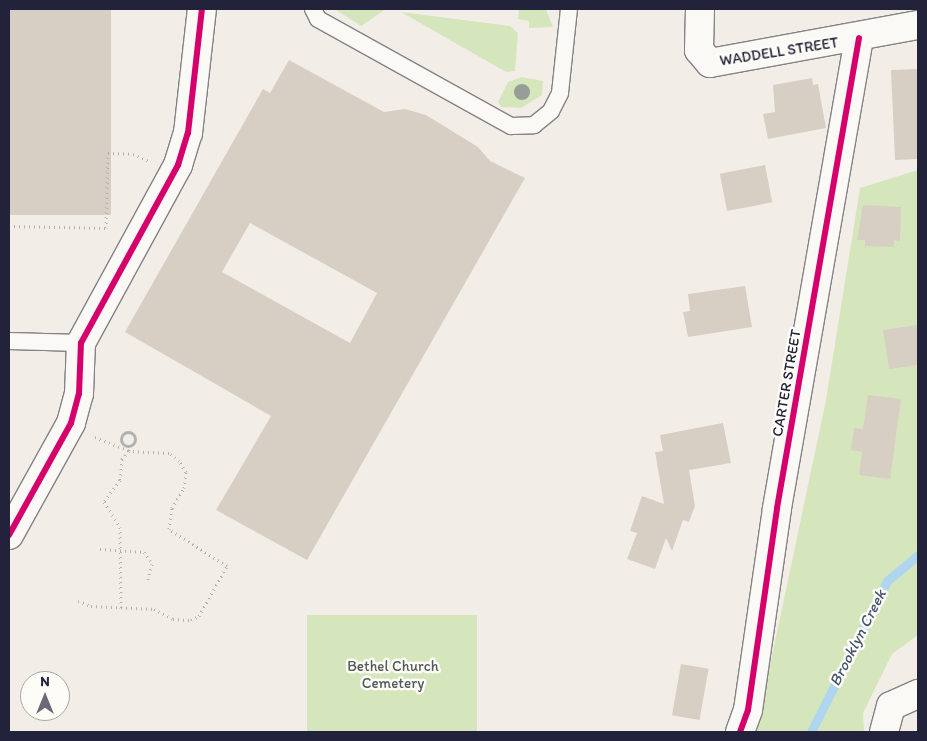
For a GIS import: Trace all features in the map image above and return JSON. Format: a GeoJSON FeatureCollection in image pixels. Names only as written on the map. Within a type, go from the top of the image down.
{"type":"FeatureCollection","features":[{"type":"Feature","properties":{"kind":"street"},"geometry":{"type":"LineString","coordinates":[[9,535],[71,423],[79,394],[80,343],[178,165],[188,133],[202,9]]}},
{"type":"Feature","properties":{"kind":"street","name":"WADDELL STREET"},"geometry":{"type":"LineString","coordinates":[[700,9],[701,56],[710,62],[725,62],[859,38],[918,24]]}},
{"type":"Feature","properties":{"kind":"street","name":"CARTER STREET"},"geometry":{"type":"LineString","coordinates":[[740,732],[748,710],[777,508],[859,38]]}},
{"type":"Feature","properties":{"kind":"street"},"geometry":{"type":"LineString","coordinates":[[884,732],[891,706],[918,694]]}},
{"type":"Feature","properties":{"kind":"lane"},"geometry":{"type":"LineString","coordinates":[[313,9],[318,19],[511,126],[534,125],[551,111],[560,93],[569,9]]}},
{"type":"Feature","properties":{"kind":"lane"},"geometry":{"type":"LineString","coordinates":[[9,341],[80,343]]}},
{"type":"Feature","properties":{"kind":"path"},"geometry":{"type":"LineString","coordinates":[[9,226],[106,228],[108,153],[133,154],[158,165]]}},
{"type":"Feature","properties":{"kind":"path"},"geometry":{"type":"LineString","coordinates":[[128,446],[135,440],[128,432],[121,440],[128,446],[129,451]]}},
{"type":"Feature","properties":{"kind":"path"},"geometry":{"type":"LineString","coordinates":[[78,601],[121,609],[154,609],[174,619],[191,620],[199,616],[227,566],[169,529],[172,508],[184,488],[186,472],[179,461],[157,449],[129,451],[85,433]]}},
{"type":"Feature","properties":{"kind":"path"},"geometry":{"type":"LineString","coordinates":[[121,609],[120,527],[104,502],[120,480],[122,459],[129,451]]}},
{"type":"Feature","properties":{"kind":"path"},"geometry":{"type":"LineString","coordinates":[[100,549],[144,552],[151,558],[148,579]]}},
{"type":"Feature","properties":{"kind":"green space"},"geometry":{"type":"Polygon","coordinates":[[[335,9],[386,9],[361,26],[335,9]]]}},
{"type":"Feature","properties":{"kind":"green space"},"geometry":{"type":"Polygon","coordinates":[[[519,9],[546,9],[553,27],[529,28],[529,21],[518,19],[519,9]]]}},
{"type":"Feature","properties":{"kind":"green space"},"geometry":{"type":"Polygon","coordinates":[[[401,12],[510,26],[518,33],[515,71],[506,72],[401,12]]]}},
{"type":"Feature","properties":{"kind":"green space"},"geometry":{"type":"Polygon","coordinates":[[[522,77],[543,81],[542,95],[521,108],[501,107],[498,102],[508,82],[522,77]]]}},
{"type":"Feature","properties":{"kind":"green space"},"geometry":{"type":"Polygon","coordinates":[[[918,170],[918,635],[892,654],[863,713],[864,732],[756,732],[826,400],[860,188],[918,170]]]}},
{"type":"Feature","properties":{"kind":"green space","name":"Bethel Church Cemetery"},"geometry":{"type":"Polygon","coordinates":[[[307,615],[477,615],[477,732],[307,732],[307,615]]]}},
{"type":"Feature","properties":{"kind":"building"},"geometry":{"type":"Polygon","coordinates":[[[9,9],[111,9],[111,215],[9,215],[9,9]]]}},
{"type":"Feature","properties":{"kind":"building"},"geometry":{"type":"Polygon","coordinates":[[[289,60],[384,112],[405,109],[426,115],[478,147],[490,161],[525,178],[307,560],[216,510],[271,416],[125,332],[263,89],[270,93],[289,60]],[[250,223],[222,272],[350,343],[377,293],[250,223]]]}},
{"type":"Feature","properties":{"kind":"building"},"geometry":{"type":"Polygon","coordinates":[[[918,69],[918,159],[895,160],[891,70],[918,69]]]}},
{"type":"Feature","properties":{"kind":"building"},"geometry":{"type":"Polygon","coordinates":[[[812,78],[813,85],[818,84],[826,128],[768,139],[763,114],[775,112],[773,85],[812,78]]]}},
{"type":"Feature","properties":{"kind":"building"},"geometry":{"type":"Polygon","coordinates":[[[765,165],[772,202],[727,211],[720,174],[765,165]]]}},
{"type":"Feature","properties":{"kind":"building"},"geometry":{"type":"Polygon","coordinates":[[[863,205],[901,207],[900,241],[894,240],[894,247],[865,246],[865,240],[857,240],[863,205]]]}},
{"type":"Feature","properties":{"kind":"building"},"geometry":{"type":"Polygon","coordinates":[[[745,286],[752,327],[688,337],[683,312],[690,311],[688,294],[745,286]]]}},
{"type":"Feature","properties":{"kind":"building"},"geometry":{"type":"Polygon","coordinates":[[[918,325],[918,365],[889,369],[883,330],[918,325]]]}},
{"type":"Feature","properties":{"kind":"building"},"geometry":{"type":"Polygon","coordinates":[[[868,395],[901,399],[890,479],[859,475],[862,452],[851,450],[854,428],[863,429],[868,395]]]}},
{"type":"Feature","properties":{"kind":"building"},"geometry":{"type":"Polygon","coordinates":[[[723,423],[731,463],[689,470],[695,506],[689,522],[683,520],[672,551],[666,538],[655,569],[627,559],[637,533],[630,531],[642,496],[664,504],[655,452],[663,451],[660,435],[723,423]]]}},
{"type":"Feature","properties":{"kind":"building"},"geometry":{"type":"Polygon","coordinates":[[[681,664],[709,669],[700,720],[672,715],[681,664]]]}},
{"type":"Feature","properties":{"kind":"waterway","name":"Brooklyn Creek"},"geometry":{"type":"LineString","coordinates":[[811,732],[887,581],[918,555]]}},
{"type":"Feature","properties":{"kind":"cycle path"},"geometry":{"type":"LineString","coordinates":[[9,535],[71,423],[79,394],[81,343],[178,165],[188,133],[202,9]]}},
{"type":"Feature","properties":{"kind":"cycle path"},"geometry":{"type":"LineString","coordinates":[[740,732],[748,710],[777,508],[859,38]]}}]}
